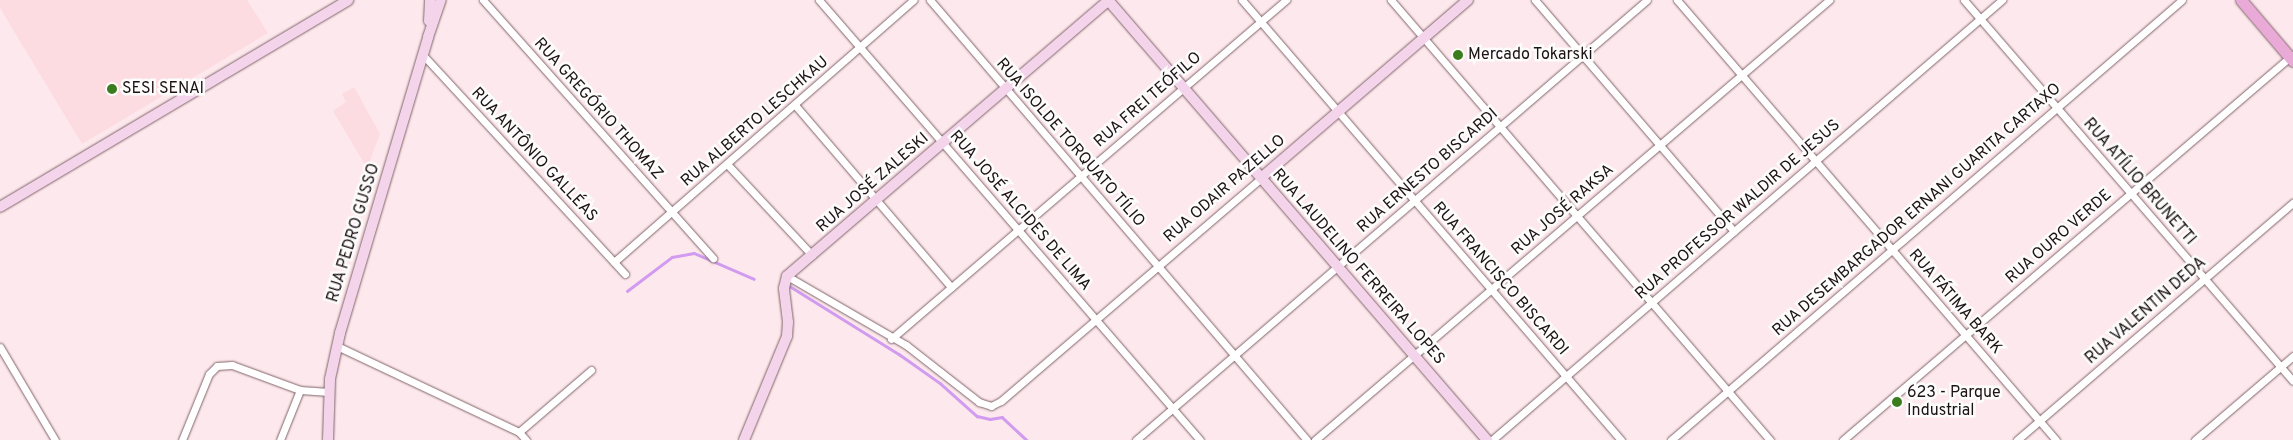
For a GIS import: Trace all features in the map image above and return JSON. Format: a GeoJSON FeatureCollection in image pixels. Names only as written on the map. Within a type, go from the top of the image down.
{"type":"FeatureCollection","features":[{"type":"Feature","properties":{"kind":"main road"},"geometry":{"type":"LineString","coordinates":[[2241,0],[2292,57]]}},
{"type":"Feature","properties":{"kind":"street"},"geometry":{"type":"LineString","coordinates":[[0,206],[348,0]]}},
{"type":"Feature","properties":{"kind":"street","name":"RUA PEDRO GUSSO"},"geometry":{"type":"LineString","coordinates":[[428,37],[430,0]]}},
{"type":"Feature","properties":{"kind":"street","name":"RUA PEDRO GUSSO"},"geometry":{"type":"LineString","coordinates":[[328,440],[329,392],[336,346],[428,37],[441,0]]}},
{"type":"Feature","properties":{"kind":"street","name":"RUA GREGÓRIO THOMAZ"},"geometry":{"type":"LineString","coordinates":[[483,0],[713,258]]}},
{"type":"Feature","properties":{"kind":"street","name":"RUA JOSÉ ALCIDES DE LIMA"},"geometry":{"type":"LineString","coordinates":[[819,0],[1200,440]]}},
{"type":"Feature","properties":{"kind":"street","name":"RUA ALBERTO LESCHKAU"},"geometry":{"type":"LineString","coordinates":[[614,262],[849,59],[859,46],[913,0]]}},
{"type":"Feature","properties":{"kind":"street","name":"RUA ISOLDE TORQUATO TÍLIO"},"geometry":{"type":"LineString","coordinates":[[930,0],[1307,440]]}},
{"type":"Feature","properties":{"kind":"street","name":"RUA JOSÉ ZALESKI"},"geometry":{"type":"LineString","coordinates":[[787,276],[1108,0]]}},
{"type":"Feature","properties":{"kind":"street","name":"RUA LAUDELINO FERREIRA LOPES"},"geometry":{"type":"LineString","coordinates":[[1108,0],[1487,440]]}},
{"type":"Feature","properties":{"kind":"street","name":"RUA FRANCISCO BISCARDI"},"geometry":{"type":"LineString","coordinates":[[1242,0],[1621,440]]}},
{"type":"Feature","properties":{"kind":"street","name":"RUA FREI TEÓFILO"},"geometry":{"type":"LineString","coordinates":[[891,338],[1286,0]]}},
{"type":"Feature","properties":{"kind":"street"},"geometry":{"type":"LineString","coordinates":[[1391,0],[1770,440]]}},
{"type":"Feature","properties":{"kind":"street","name":"RUA ODAIR PAZELLO"},"geometry":{"type":"LineString","coordinates":[[891,338],[914,351],[984,406],[991,406],[1001,401],[1468,0]]}},
{"type":"Feature","properties":{"kind":"street"},"geometry":{"type":"LineString","coordinates":[[1535,0],[1734,231]]}},
{"type":"Feature","properties":{"kind":"street","name":"RUA ERNESTO BISCARDI"},"geometry":{"type":"LineString","coordinates":[[1136,440],[1647,0]]}},
{"type":"Feature","properties":{"kind":"street","name":"RUA FÁTIMA BARK"},"geometry":{"type":"LineString","coordinates":[[1677,0],[2056,440]]}},
{"type":"Feature","properties":{"kind":"street","name":"RUA JOSÉ RAKSA"},"geometry":{"type":"LineString","coordinates":[[1315,440],[1829,0]]}},
{"type":"Feature","properties":{"kind":"street","name":"RUA ATÍLIO BRUNETTI"},"geometry":{"type":"LineString","coordinates":[[1964,0],[2293,381]]}},
{"type":"Feature","properties":{"kind":"street","name":"RUA PROFESSOR WALDIR DE JESUS"},"geometry":{"type":"LineString","coordinates":[[1492,440],[2002,0]]}},
{"type":"Feature","properties":{"kind":"street","name":"RUA DESEMBARGADOR ERNANI GUARITA CARTAXO"},"geometry":{"type":"LineString","coordinates":[[1671,440],[2182,0]]}},
{"type":"Feature","properties":{"kind":"street","name":"RUA ANTÔNIO GALLÉAS"},"geometry":{"type":"LineString","coordinates":[[423,54],[625,274]]}},
{"type":"Feature","properties":{"kind":"street","name":"RUA OURO VERDE"},"geometry":{"type":"LineString","coordinates":[[1843,440],[2292,57]]}},
{"type":"Feature","properties":{"kind":"street"},"geometry":{"type":"LineString","coordinates":[[795,105],[951,287]]}},
{"type":"Feature","properties":{"kind":"street"},"geometry":{"type":"LineString","coordinates":[[728,164],[812,256]]}},
{"type":"Feature","properties":{"kind":"street","name":"RUA VALENTIN DEDA"},"geometry":{"type":"LineString","coordinates":[[2018,440],[2293,203]]}},
{"type":"Feature","properties":{"kind":"street"},"geometry":{"type":"LineString","coordinates":[[744,440],[786,336],[788,322],[784,288],[787,276],[891,338]]}},
{"type":"Feature","properties":{"kind":"street"},"geometry":{"type":"LineString","coordinates":[[336,346],[518,432],[526,440]]}},
{"type":"Feature","properties":{"kind":"street"},"geometry":{"type":"LineString","coordinates":[[0,347],[54,440]]}},
{"type":"Feature","properties":{"kind":"street"},"geometry":{"type":"LineString","coordinates":[[2195,440],[2293,356]]}},
{"type":"Feature","properties":{"kind":"street"},"geometry":{"type":"LineString","coordinates":[[182,440],[209,374],[217,366],[232,365],[300,390],[329,392]]}},
{"type":"Feature","properties":{"kind":"street"},"geometry":{"type":"LineString","coordinates":[[518,432],[591,370]]}},
{"type":"Feature","properties":{"kind":"street"},"geometry":{"type":"LineString","coordinates":[[280,440],[300,390]]}},
{"type":"Feature","properties":{"kind":"shaded area","name":"SESI SENAI"},"geometry":{"type":"Polygon","coordinates":[[[0,0],[247,0],[268,33],[82,144],[0,8],[0,0]]]}},
{"type":"Feature","properties":{"kind":"shaded area"},"geometry":{"type":"Polygon","coordinates":[[[354,87],[380,134],[367,168],[333,111],[346,102],[342,94],[354,87]]]}},
{"type":"Feature","properties":{"kind":"waterway"},"geometry":{"type":"LineString","coordinates":[[627,291],[672,257],[694,253],[754,279]]}},
{"type":"Feature","properties":{"kind":"waterway"},"geometry":{"type":"LineString","coordinates":[[788,285],[899,354],[940,383],[977,416],[990,419],[1002,417],[1027,440]]}},
{"type":"Feature","properties":{"kind":"place","name":"Mercado Tokarski"},"geometry":{"type":"Point","coordinates":[1458,55]}},
{"type":"Feature","properties":{"kind":"place","name":"SESI SENAI"},"geometry":{"type":"Point","coordinates":[112,89]}},
{"type":"Feature","properties":{"kind":"place","name":"623 - Parque Industrial"},"geometry":{"type":"Point","coordinates":[1897,402]}}]}
